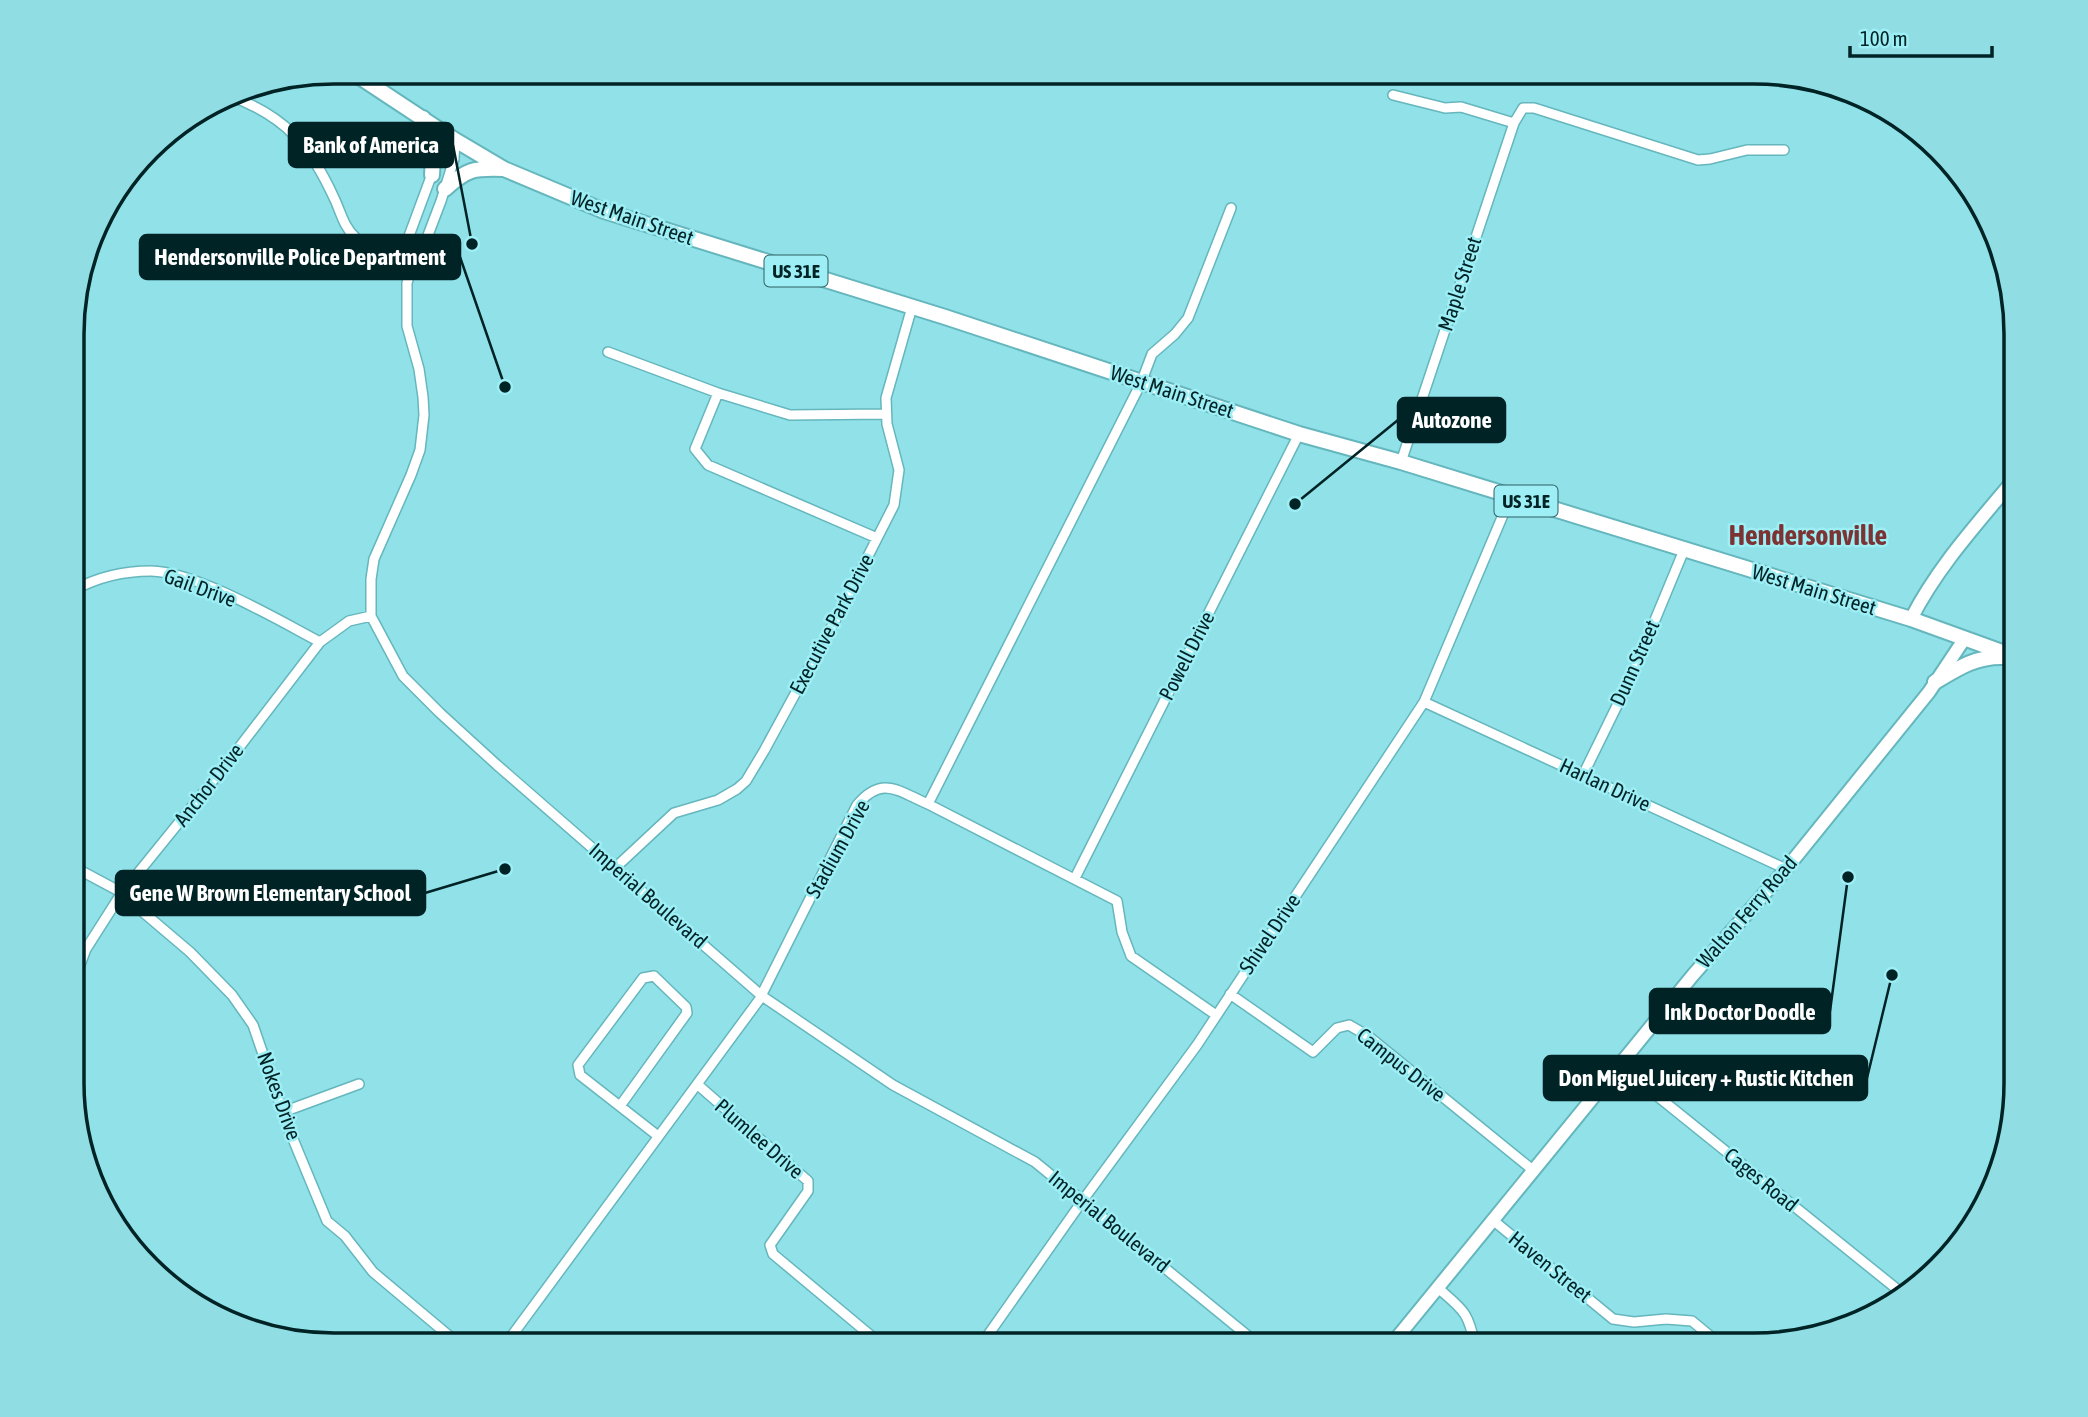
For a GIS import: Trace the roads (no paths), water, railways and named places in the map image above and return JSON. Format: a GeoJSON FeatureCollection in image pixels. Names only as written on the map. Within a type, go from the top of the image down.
{"type":"FeatureCollection","features":[{"type":"Feature","properties":{"kind":"main road","name":"West Main Street"},"geometry":{"type":"LineString","coordinates":[[371,84],[504,169],[604,211],[912,307],[1299,434],[1911,619],[2003,653]]}},
{"type":"Feature","properties":{"kind":"main road"},"geometry":{"type":"LineString","coordinates":[[423,118],[433,157],[432,175]]}},
{"type":"Feature","properties":{"kind":"main road"},"geometry":{"type":"LineString","coordinates":[[444,189],[471,169],[504,169]]}},
{"type":"Feature","properties":{"kind":"main road"},"geometry":{"type":"LineString","coordinates":[[1935,682],[1977,659],[2003,656]]}},
{"type":"Feature","properties":{"kind":"street"},"geometry":{"type":"LineString","coordinates":[[1393,95],[1445,108],[1461,107],[1514,122]]}},
{"type":"Feature","properties":{"kind":"street"},"geometry":{"type":"LineString","coordinates":[[242,102],[273,116],[306,145],[346,226],[357,240],[413,264]]}},
{"type":"Feature","properties":{"kind":"street","name":"Maple Street"},"geometry":{"type":"LineString","coordinates":[[1401,463],[1514,122],[1523,108],[1534,108],[1698,160],[1746,150],[1784,150]]}},
{"type":"Feature","properties":{"kind":"street","name":"Imperial Boulevard"},"geometry":{"type":"LineString","coordinates":[[413,264],[406,244],[439,156],[455,140]]}},
{"type":"Feature","properties":{"kind":"street","name":"Imperial Boulevard"},"geometry":{"type":"LineString","coordinates":[[455,140],[454,159],[425,243],[413,264],[407,284],[406,316],[419,369],[424,415],[420,450],[374,559],[372,616],[403,676],[440,713],[762,996],[893,1085],[1035,1162],[1244,1333]]}},
{"type":"Feature","properties":{"kind":"street"},"geometry":{"type":"LineString","coordinates":[[1216,1015],[1131,956],[1122,932],[1117,901],[929,804],[1142,383],[1152,354],[1175,334],[1188,318],[1231,208]]}},
{"type":"Feature","properties":{"kind":"street","name":"Executive Park Drive"},"geometry":{"type":"LineString","coordinates":[[615,867],[674,813],[718,800],[737,789],[751,774],[877,538],[894,505],[899,470],[887,424],[886,398],[912,307]]}},
{"type":"Feature","properties":{"kind":"street"},"geometry":{"type":"LineString","coordinates":[[608,352],[719,393],[790,415],[886,414]]}},
{"type":"Feature","properties":{"kind":"street"},"geometry":{"type":"LineString","coordinates":[[719,393],[695,449],[708,465],[877,538]]}},
{"type":"Feature","properties":{"kind":"street","name":"Powell Drive"},"geometry":{"type":"LineString","coordinates":[[1074,878],[1299,434]]}},
{"type":"Feature","properties":{"kind":"street"},"geometry":{"type":"LineString","coordinates":[[1911,619],[1926,590],[1950,557],[2003,492]]}},
{"type":"Feature","properties":{"kind":"street","name":"Shivel Drive"},"geometry":{"type":"LineString","coordinates":[[989,1333],[1197,1045],[1424,702],[1493,533],[1511,496]]}},
{"type":"Feature","properties":{"kind":"street","name":"Dunn Street"},"geometry":{"type":"LineString","coordinates":[[1583,775],[1633,673],[1684,550]]}},
{"type":"Feature","properties":{"kind":"street","name":"Gail Drive"},"geometry":{"type":"LineString","coordinates":[[84,585],[107,575],[152,571],[178,576],[262,612],[320,642]]}},
{"type":"Feature","properties":{"kind":"street","name":"Anchor Drive"},"geometry":{"type":"LineString","coordinates":[[84,954],[121,894],[228,762],[320,642],[349,621],[372,616]]}},
{"type":"Feature","properties":{"kind":"street","name":"Walton Ferry Road"},"geometry":{"type":"LineString","coordinates":[[1401,1333],[1693,975],[1786,869],[1935,682],[1965,638]]}},
{"type":"Feature","properties":{"kind":"street","name":"Harlan Drive"},"geometry":{"type":"LineString","coordinates":[[1424,702],[1786,869]]}},
{"type":"Feature","properties":{"kind":"street","name":"Stadium Drive"},"geometry":{"type":"LineString","coordinates":[[513,1333],[762,996],[857,805],[876,788],[886,787],[929,804]]}},
{"type":"Feature","properties":{"kind":"street","name":"Nokes Drive"},"geometry":{"type":"LineString","coordinates":[[84,873],[121,894],[190,952],[232,995],[253,1025],[283,1112],[327,1221],[345,1236],[373,1272],[446,1333]]}},
{"type":"Feature","properties":{"kind":"street"},"geometry":{"type":"LineString","coordinates":[[620,1106],[687,1013],[687,1007],[654,976],[643,978],[578,1065],[580,1075],[658,1136]]}},
{"type":"Feature","properties":{"kind":"street","name":"Campus Drive"},"geometry":{"type":"LineString","coordinates":[[1230,994],[1313,1052],[1337,1028],[1349,1025],[1368,1036],[1534,1171]]}},
{"type":"Feature","properties":{"kind":"street","name":"Cages Road"},"geometry":{"type":"LineString","coordinates":[[1620,1066],[1896,1289]]}},
{"type":"Feature","properties":{"kind":"street"},"geometry":{"type":"LineString","coordinates":[[283,1112],[359,1084]]}},
{"type":"Feature","properties":{"kind":"street","name":"Plumlee Drive"},"geometry":{"type":"LineString","coordinates":[[698,1085],[808,1181],[808,1191],[770,1245],[773,1254],[868,1333]]}},
{"type":"Feature","properties":{"kind":"street","name":"Haven Street"},"geometry":{"type":"LineString","coordinates":[[1494,1221],[1614,1319],[1634,1322],[1666,1319],[1692,1321],[1706,1333]]}},
{"type":"Feature","properties":{"kind":"street"},"geometry":{"type":"LineString","coordinates":[[1438,1288],[1465,1311],[1472,1333]]}},
{"type":"Feature","properties":{"kind":"place","name":"Bank of America"},"geometry":{"type":"Point","coordinates":[472,244]}},
{"type":"Feature","properties":{"kind":"place","name":"Hendersonville Police Department"},"geometry":{"type":"Point","coordinates":[505,387]}},
{"type":"Feature","properties":{"kind":"place","name":"Autozone"},"geometry":{"type":"Point","coordinates":[1295,504]}},
{"type":"Feature","properties":{"kind":"place","name":"Gene W Brown Elementary School"},"geometry":{"type":"Point","coordinates":[505,869]}},
{"type":"Feature","properties":{"kind":"place","name":"Ink Doctor Doodle"},"geometry":{"type":"Point","coordinates":[1848,877]}},
{"type":"Feature","properties":{"kind":"place","name":"Don Miguel Juicery + Rustic Kitchen"},"geometry":{"type":"Point","coordinates":[1892,975]}},
{"type":"Feature","properties":{"kind":"district","name":"Hendersonville"},"geometry":{"type":"Point","coordinates":[1808,535]}}]}
